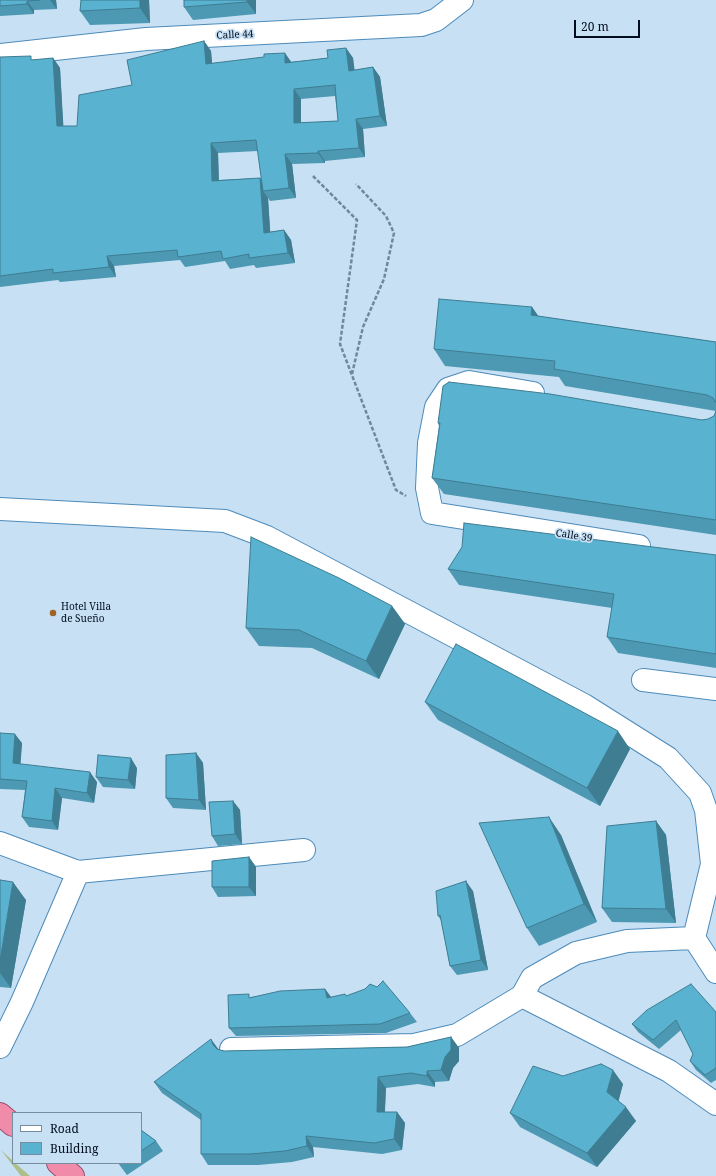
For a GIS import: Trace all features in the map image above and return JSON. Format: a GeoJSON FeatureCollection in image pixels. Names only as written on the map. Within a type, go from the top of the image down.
{"type":"FeatureCollection","features":[{"type":"Feature","properties":{"kind":"highway"},"geometry":{"type":"LineString","coordinates":[[0,1114],[12,1124]]}},
{"type":"Feature","properties":{"kind":"highway"},"geometry":{"type":"LineString","coordinates":[[45,1164],[52,1176]]}},
{"type":"Feature","properties":{"kind":"highway"},"geometry":{"type":"LineString","coordinates":[[59,1164],[72,1176]]}},
{"type":"Feature","properties":{"kind":"street","name":"Calle 44"},"geometry":{"type":"LineString","coordinates":[[0,56],[146,39],[421,25],[436,20],[462,0]]}},
{"type":"Feature","properties":{"kind":"street"},"geometry":{"type":"LineString","coordinates":[[432,513],[427,488],[429,443],[436,407],[448,389],[469,382],[554,397]]}},
{"type":"Feature","properties":{"kind":"street"},"geometry":{"type":"LineString","coordinates":[[0,509],[225,520],[267,537],[584,705],[668,758],[700,793],[706,810],[714,862],[694,938],[716,972]]}},
{"type":"Feature","properties":{"kind":"street","name":"Calle 39"},"geometry":{"type":"LineString","coordinates":[[432,513],[662,550]]}},
{"type":"Feature","properties":{"kind":"street"},"geometry":{"type":"LineString","coordinates":[[643,680],[716,689]]}},
{"type":"Feature","properties":{"kind":"street"},"geometry":{"type":"LineString","coordinates":[[0,843],[78,872],[304,850]]}},
{"type":"Feature","properties":{"kind":"street"},"geometry":{"type":"LineString","coordinates":[[0,1047],[22,1002],[78,872]]}},
{"type":"Feature","properties":{"kind":"street"},"geometry":{"type":"LineString","coordinates":[[231,1049],[414,1045],[457,1035],[522,996],[532,978],[576,953],[627,941],[694,938]]}},
{"type":"Feature","properties":{"kind":"street"},"geometry":{"type":"LineString","coordinates":[[522,996],[669,1071],[716,1104]]}},
{"type":"Feature","properties":{"kind":"path"},"geometry":{"type":"LineString","coordinates":[[313,176],[357,220],[340,344],[396,490],[432,513]]}},
{"type":"Feature","properties":{"kind":"path"},"geometry":{"type":"LineString","coordinates":[[352,375],[363,327],[384,279],[394,233],[386,216],[356,184]]}},
{"type":"Feature","properties":{"kind":"green space"},"geometry":{"type":"Polygon","coordinates":[[[1,1150],[12,1160],[12,1164],[16,1164],[30,1176],[21,1176],[1,1150]]]}},
{"type":"Feature","properties":{"kind":"building"},"geometry":{"type":"Polygon","coordinates":[[[0,0],[40,0],[27,1],[27,4],[0,6],[0,0]]]}},
{"type":"Feature","properties":{"kind":"building"},"geometry":{"type":"Polygon","coordinates":[[[81,0],[140,0],[140,8],[80,11],[81,0]]]}},
{"type":"Feature","properties":{"kind":"building"},"geometry":{"type":"Polygon","coordinates":[[[184,0],[247,0],[247,2],[184,7],[184,0]]]}},
{"type":"Feature","properties":{"kind":"building"},"geometry":{"type":"Polygon","coordinates":[[[204,41],[206,64],[264,57],[264,54],[285,53],[285,63],[328,58],[327,50],[346,48],[349,71],[373,67],[380,116],[356,119],[359,148],[318,151],[318,153],[285,154],[289,188],[263,191],[256,140],[211,143],[212,181],[260,178],[264,233],[284,230],[288,253],[249,258],[249,254],[223,259],[221,251],[178,257],[177,250],[107,256],[109,267],[53,273],[53,269],[0,276],[0,57],[31,56],[31,60],[53,58],[57,126],[77,126],[79,95],[132,85],[127,60],[204,41]],[[335,85],[294,89],[294,123],[338,121],[335,85]]]}},
{"type":"Feature","properties":{"kind":"building"},"geometry":{"type":"Polygon","coordinates":[[[439,299],[532,307],[531,315],[716,342],[716,403],[713,398],[707,395],[554,369],[555,361],[434,349],[439,299]]]}},
{"type":"Feature","properties":{"kind":"building"},"geometry":{"type":"Polygon","coordinates":[[[449,382],[550,394],[702,420],[714,416],[716,411],[716,520],[432,478],[440,423],[438,423],[443,386],[449,382]]]}},
{"type":"Feature","properties":{"kind":"building"},"geometry":{"type":"Polygon","coordinates":[[[464,523],[716,555],[716,654],[607,637],[614,594],[448,569],[462,547],[464,523]]]}},
{"type":"Feature","properties":{"kind":"building"},"geometry":{"type":"Polygon","coordinates":[[[251,537],[339,578],[392,606],[366,661],[299,630],[246,628],[251,537]]]}},
{"type":"Feature","properties":{"kind":"building"},"geometry":{"type":"Polygon","coordinates":[[[456,644],[618,731],[587,788],[425,702],[456,644]]]}},
{"type":"Feature","properties":{"kind":"building"},"geometry":{"type":"Polygon","coordinates":[[[0,733],[15,734],[13,763],[90,772],[87,793],[55,788],[52,821],[22,817],[27,781],[0,779],[0,733]]]}},
{"type":"Feature","properties":{"kind":"building"},"geometry":{"type":"Polygon","coordinates":[[[196,753],[199,800],[166,798],[166,755],[196,753]]]}},
{"type":"Feature","properties":{"kind":"building"},"geometry":{"type":"Polygon","coordinates":[[[98,755],[131,758],[128,780],[96,777],[98,755]]]}},
{"type":"Feature","properties":{"kind":"building"},"geometry":{"type":"Polygon","coordinates":[[[233,801],[235,834],[212,836],[209,802],[233,801]]]}},
{"type":"Feature","properties":{"kind":"building"},"geometry":{"type":"Polygon","coordinates":[[[549,817],[584,904],[527,928],[479,823],[549,817]]]}},
{"type":"Feature","properties":{"kind":"building"},"geometry":{"type":"Polygon","coordinates":[[[656,821],[666,909],[602,908],[607,826],[656,821]]]}},
{"type":"Feature","properties":{"kind":"building"},"geometry":{"type":"Polygon","coordinates":[[[249,857],[249,887],[212,887],[212,861],[249,857]]]}},
{"type":"Feature","properties":{"kind":"building"},"geometry":{"type":"Polygon","coordinates":[[[0,880],[13,882],[0,961],[0,880]]]}},
{"type":"Feature","properties":{"kind":"building"},"geometry":{"type":"Polygon","coordinates":[[[466,881],[481,960],[450,966],[440,915],[438,916],[436,891],[466,881]]]}},
{"type":"Feature","properties":{"kind":"building"},"geometry":{"type":"Polygon","coordinates":[[[383,981],[410,1013],[380,1024],[229,1028],[228,995],[249,994],[249,998],[280,991],[325,989],[327,998],[345,994],[346,996],[365,989],[370,984],[377,987],[383,981]]]}},
{"type":"Feature","properties":{"kind":"building"},"geometry":{"type":"Polygon","coordinates":[[[691,984],[716,1012],[716,1068],[705,1075],[690,1061],[693,1054],[676,1020],[653,1040],[632,1024],[647,1010],[691,984]]]}},
{"type":"Feature","properties":{"kind":"building"},"geometry":{"type":"Polygon","coordinates":[[[451,1037],[451,1050],[445,1057],[441,1070],[427,1071],[427,1076],[411,1073],[378,1077],[377,1112],[397,1112],[394,1139],[374,1143],[306,1136],[307,1146],[285,1151],[250,1154],[201,1154],[201,1114],[154,1082],[211,1039],[213,1045],[217,1049],[224,1051],[407,1047],[451,1037]]]}},
{"type":"Feature","properties":{"kind":"building"},"geometry":{"type":"Polygon","coordinates":[[[601,1064],[613,1070],[607,1092],[626,1107],[587,1153],[510,1113],[533,1066],[563,1076],[601,1064]]]}},
{"type":"Feature","properties":{"kind":"building"},"geometry":{"type":"Polygon","coordinates":[[[142,1131],[156,1141],[142,1150],[142,1131]]]}},
{"type":"Feature","properties":{"kind":"place","name":"Hotel Villa de Sueño"},"geometry":{"type":"Point","coordinates":[53,613]}}]}
